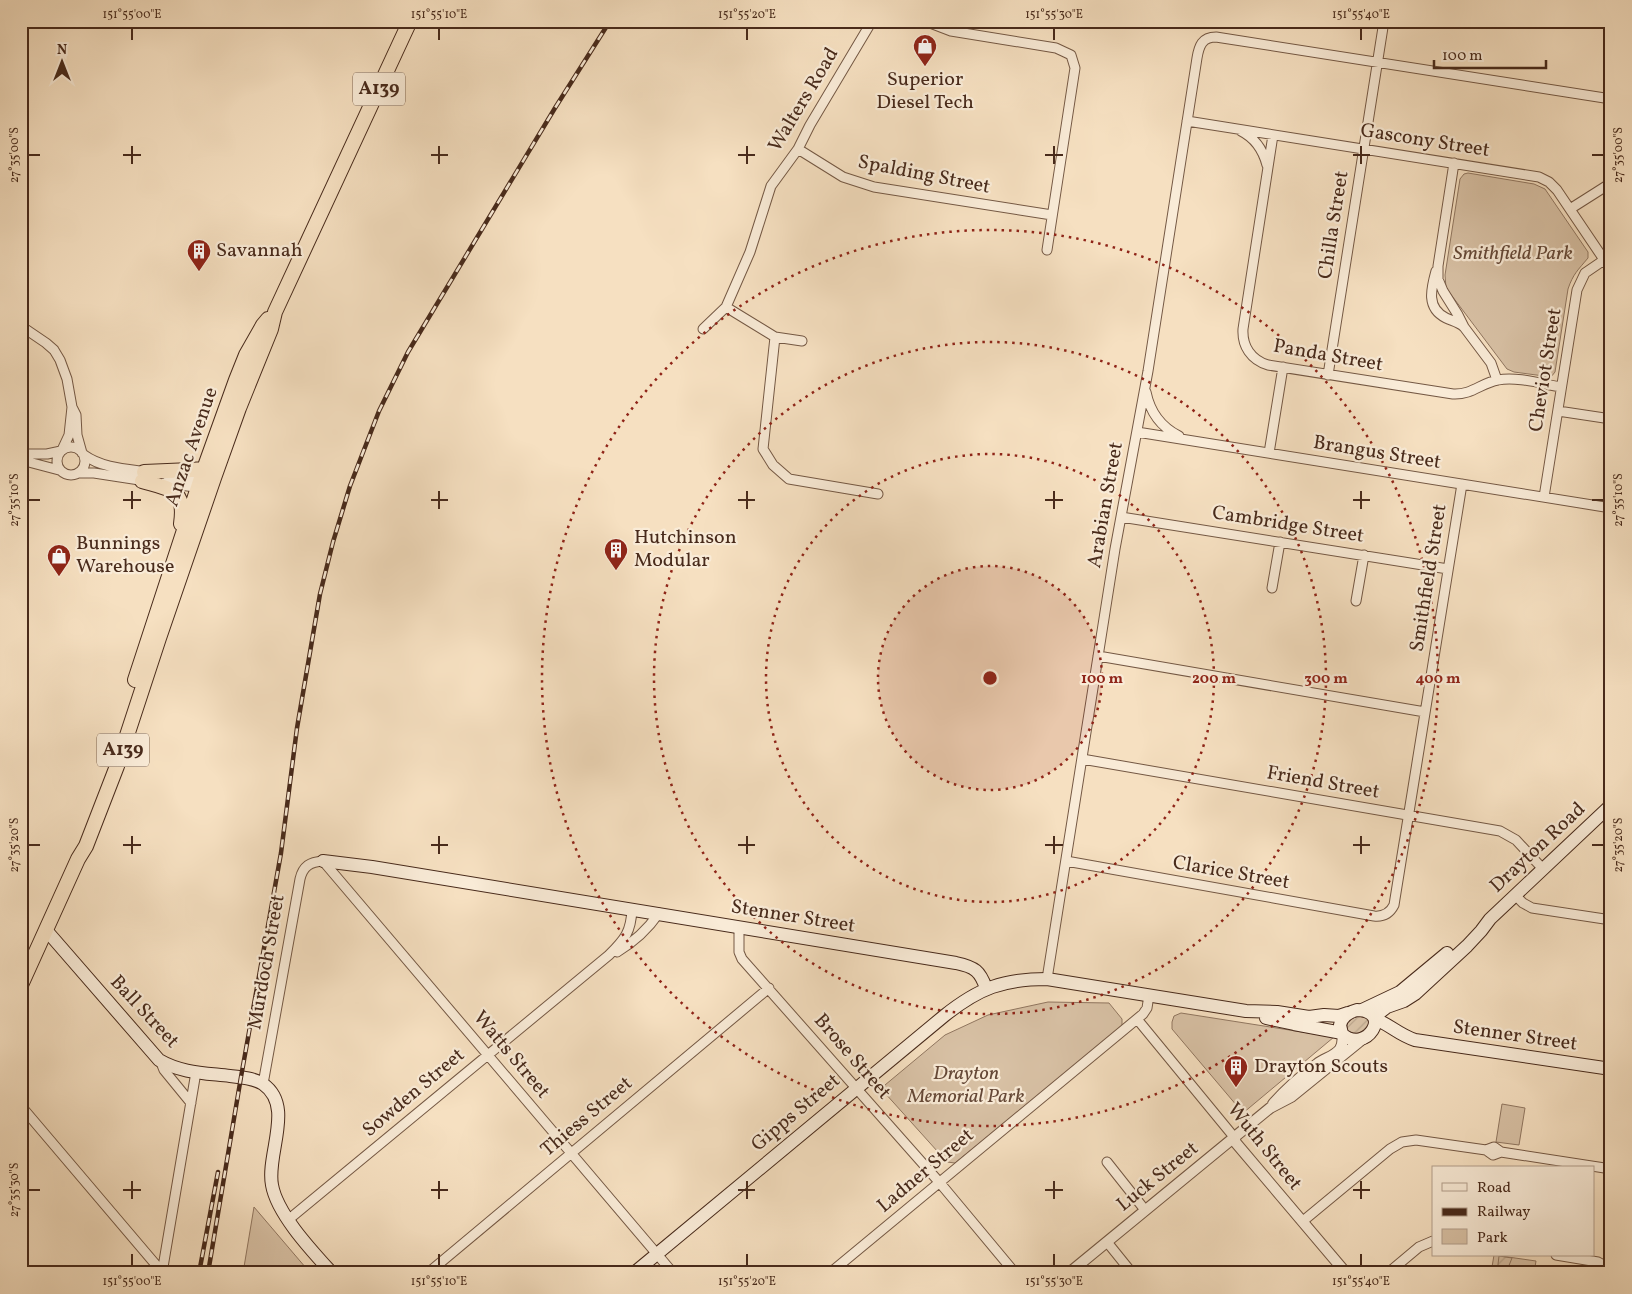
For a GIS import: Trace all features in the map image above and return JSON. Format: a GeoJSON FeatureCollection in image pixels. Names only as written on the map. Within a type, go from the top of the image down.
{"type":"FeatureCollection","features":[{"type":"Feature","properties":{"kind":"highway","name":"Anzac Avenue"},"geometry":{"type":"LineString","coordinates":[[21,985],[86,846],[117,766],[159,638],[236,380],[246,355],[263,325],[275,312],[410,21]]}},
{"type":"Feature","properties":{"kind":"highway"},"geometry":{"type":"LineString","coordinates":[[143,476],[191,470],[206,481]]}},
{"type":"Feature","properties":{"kind":"highway"},"geometry":{"type":"LineString","coordinates":[[143,476],[168,488],[181,500],[183,509],[179,547]]}},
{"type":"Feature","properties":{"kind":"highway","name":"Anzac Avenue"},"geometry":{"type":"LineString","coordinates":[[78,860],[179,547],[206,481]]}},
{"type":"Feature","properties":{"kind":"main road","name":"Drayton Road"},"geometry":{"type":"LineString","coordinates":[[1374,1018],[1387,1007],[1399,1003],[1421,989],[1467,946],[1490,919],[1611,805]]}},
{"type":"Feature","properties":{"kind":"main road","name":"Stenner Street"},"geometry":{"type":"LineString","coordinates":[[323,861],[372,866],[964,965],[971,967],[977,972],[986,988]]}},
{"type":"Feature","properties":{"kind":"main road","name":"Drayton Road"},"geometry":{"type":"LineString","coordinates":[[1362,1010],[1400,992],[1490,919]]}},
{"type":"Feature","properties":{"kind":"main road","name":"Ball Street"},"geometry":{"type":"LineString","coordinates":[[46,930],[159,1060],[172,1068],[241,1077],[263,1084]]}},
{"type":"Feature","properties":{"kind":"main road"},"geometry":{"type":"LineString","coordinates":[[986,988],[1014,981],[1047,979],[1246,1011],[1277,1012],[1309,1017],[1348,1014]]}},
{"type":"Feature","properties":{"kind":"main road","name":"Gipps Street"},"geometry":{"type":"LineString","coordinates":[[634,1273],[957,1005],[986,988]]}},
{"type":"Feature","properties":{"kind":"main road"},"geometry":{"type":"LineString","coordinates":[[1396,1031],[1392,1022],[1392,1014],[1399,1003]]}},
{"type":"Feature","properties":{"kind":"main road"},"geometry":{"type":"LineString","coordinates":[[1246,1011],[1258,1016],[1342,1033],[1353,1039],[1366,1037],[1374,1029],[1374,1018],[1370,1013],[1362,1010],[1353,1011],[1341,1021],[1342,1033]]}},
{"type":"Feature","properties":{"kind":"main road","name":"Stenner Street"},"geometry":{"type":"LineString","coordinates":[[1374,1018],[1414,1040]]}},
{"type":"Feature","properties":{"kind":"main road","name":"Stenner Street"},"geometry":{"type":"LineString","coordinates":[[1366,1037],[1380,1035],[1404,1041],[1414,1040],[1611,1069]]}},
{"type":"Feature","properties":{"kind":"main road"},"geometry":{"type":"LineString","coordinates":[[263,1084],[275,1098],[277,1104],[278,1121],[271,1179],[276,1201],[288,1220],[332,1273]]}},
{"type":"Feature","properties":{"kind":"street","name":"Walters Road"},"geometry":{"type":"LineString","coordinates":[[703,330],[726,307],[750,252],[771,186],[798,149],[810,125],[872,21]]}},
{"type":"Feature","properties":{"kind":"street"},"geometry":{"type":"LineString","coordinates":[[926,21],[951,31],[1056,48],[1071,55],[1075,68],[1048,250]]}},
{"type":"Feature","properties":{"kind":"street","name":"Chilla Street"},"geometry":{"type":"LineString","coordinates":[[1328,375],[1384,21]]}},
{"type":"Feature","properties":{"kind":"street","name":"Arabian Street"},"geometry":{"type":"LineString","coordinates":[[1047,979],[1121,517],[1146,384],[1198,50],[1204,40],[1216,37],[1377,63]]}},
{"type":"Feature","properties":{"kind":"street"},"geometry":{"type":"LineString","coordinates":[[1377,63],[1611,99]]}},
{"type":"Feature","properties":{"kind":"street","name":"Gascony Street"},"geometry":{"type":"LineString","coordinates":[[1187,121],[1539,177],[1553,186],[1611,270]]}},
{"type":"Feature","properties":{"kind":"street"},"geometry":{"type":"LineString","coordinates":[[1237,129],[1250,136],[1260,147],[1265,159],[1267,173]]}},
{"type":"Feature","properties":{"kind":"street","name":"Panda Street"},"geometry":{"type":"LineString","coordinates":[[1273,135],[1243,334],[1248,350],[1254,358],[1263,364],[1283,368],[1453,394],[1468,393],[1497,380],[1509,379],[1562,387]]}},
{"type":"Feature","properties":{"kind":"street","name":"Spalding Street"},"geometry":{"type":"LineString","coordinates":[[798,149],[843,177],[874,187],[1052,215]]}},
{"type":"Feature","properties":{"kind":"street"},"geometry":{"type":"LineString","coordinates":[[1454,163],[1438,266],[1431,288],[1432,302],[1440,314],[1464,327]]}},
{"type":"Feature","properties":{"kind":"street"},"geometry":{"type":"LineString","coordinates":[[1570,209],[1611,182]]}},
{"type":"Feature","properties":{"kind":"street","name":"Cheviot Street"},"geometry":{"type":"LineString","coordinates":[[1544,497],[1578,284],[1588,270],[1604,260]]}},
{"type":"Feature","properties":{"kind":"street"},"geometry":{"type":"LineString","coordinates":[[1438,266],[1440,286],[1464,327],[1491,363],[1497,380]]}},
{"type":"Feature","properties":{"kind":"street"},"geometry":{"type":"LineString","coordinates":[[726,307],[775,337],[802,341]]}},
{"type":"Feature","properties":{"kind":"street"},"geometry":{"type":"LineString","coordinates":[[21,326],[46,343],[54,350],[60,360],[67,379],[72,407],[76,415],[77,435],[85,465],[79,473]]}},
{"type":"Feature","properties":{"kind":"street"},"geometry":{"type":"LineString","coordinates":[[775,337],[763,449],[773,466],[789,479],[878,494]]}},
{"type":"Feature","properties":{"kind":"street"},"geometry":{"type":"LineString","coordinates":[[1269,453],[1283,368]]}},
{"type":"Feature","properties":{"kind":"street"},"geometry":{"type":"LineString","coordinates":[[1146,384],[1148,401],[1160,422],[1170,432],[1190,441]]}},
{"type":"Feature","properties":{"kind":"street"},"geometry":{"type":"LineString","coordinates":[[59,470],[56,460],[68,435],[72,407]]}},
{"type":"Feature","properties":{"kind":"street"},"geometry":{"type":"LineString","coordinates":[[1558,411],[1611,419]]}},
{"type":"Feature","properties":{"kind":"street","name":"Brangus Street"},"geometry":{"type":"LineString","coordinates":[[1137,432],[1611,508]]}},
{"type":"Feature","properties":{"kind":"street"},"geometry":{"type":"LineString","coordinates":[[21,454],[47,454],[67,447],[73,447],[92,461],[143,476]]}},
{"type":"Feature","properties":{"kind":"street"},"geometry":{"type":"LineString","coordinates":[[21,460],[59,470],[68,475],[94,473],[206,481]]}},
{"type":"Feature","properties":{"kind":"street","name":"Smithfield Street"},"geometry":{"type":"LineString","coordinates":[[1388,913],[1394,905],[1462,484]]}},
{"type":"Feature","properties":{"kind":"street","name":"Cambridge Street"},"geometry":{"type":"LineString","coordinates":[[1121,517],[1448,569]]}},
{"type":"Feature","properties":{"kind":"street"},"geometry":{"type":"LineString","coordinates":[[1272,588],[1280,542]]}},
{"type":"Feature","properties":{"kind":"street"},"geometry":{"type":"LineString","coordinates":[[1356,601],[1364,555]]}},
{"type":"Feature","properties":{"kind":"street"},"geometry":{"type":"LineString","coordinates":[[1098,656],[1426,712]]}},
{"type":"Feature","properties":{"kind":"street","name":"Friend Street"},"geometry":{"type":"LineString","coordinates":[[1082,759],[1506,833],[1516,840],[1543,869]]}},
{"type":"Feature","properties":{"kind":"street","name":"Watts Street"},"geometry":{"type":"LineString","coordinates":[[323,861],[673,1273]]}},
{"type":"Feature","properties":{"kind":"street","name":"Murdoch Street"},"geometry":{"type":"LineString","coordinates":[[263,1084],[301,873],[310,864],[323,861]]}},
{"type":"Feature","properties":{"kind":"street","name":"Clarice Street"},"geometry":{"type":"LineString","coordinates":[[1066,861],[1374,916],[1382,916],[1388,913]]}},
{"type":"Feature","properties":{"kind":"street"},"geometry":{"type":"LineString","coordinates":[[1515,895],[1532,908],[1611,920]]}},
{"type":"Feature","properties":{"kind":"street","name":"Sowden Street"},"geometry":{"type":"LineString","coordinates":[[288,1220],[610,955],[629,932],[632,909]]}},
{"type":"Feature","properties":{"kind":"street","name":"Sowden Street"},"geometry":{"type":"LineString","coordinates":[[610,955],[620,950],[642,933],[659,914]]}},
{"type":"Feature","properties":{"kind":"street","name":"Brose Street"},"geometry":{"type":"LineString","coordinates":[[739,927],[739,952],[742,959],[940,1183],[1015,1273]]}},
{"type":"Feature","properties":{"kind":"street","name":"Thiess Street"},"geometry":{"type":"LineString","coordinates":[[428,1273],[769,988]]}},
{"type":"Feature","properties":{"kind":"street","name":"Ladner Street"},"geometry":{"type":"LineString","coordinates":[[830,1273],[1143,1014],[1147,1008],[1149,995]]}},
{"type":"Feature","properties":{"kind":"street","name":"Wuth Street"},"geometry":{"type":"LineString","coordinates":[[1137,1019],[1234,1137],[1236,1144],[1346,1273]]}},
{"type":"Feature","properties":{"kind":"street","name":"Luck Street"},"geometry":{"type":"LineString","coordinates":[[1270,1108],[1283,1092],[1306,1072],[1337,1052],[1342,1044],[1342,1033]]}},
{"type":"Feature","properties":{"kind":"street","name":"Luck Street"},"geometry":{"type":"LineString","coordinates":[[1069,1273],[1270,1108],[1291,1097],[1366,1037]]}},
{"type":"Feature","properties":{"kind":"street"},"geometry":{"type":"LineString","coordinates":[[159,1060],[164,1070],[191,1102]]}},
{"type":"Feature","properties":{"kind":"street"},"geometry":{"type":"LineString","coordinates":[[162,1272],[196,1072]]}},
{"type":"Feature","properties":{"kind":"street"},"geometry":{"type":"LineString","coordinates":[[21,1106],[162,1272]]}},
{"type":"Feature","properties":{"kind":"street"},"geometry":{"type":"LineString","coordinates":[[1302,1221],[1390,1149],[1402,1142],[1422,1140],[1486,1150],[1493,1154],[1501,1152],[1611,1168]]}},
{"type":"Feature","properties":{"kind":"street"},"geometry":{"type":"LineString","coordinates":[[1107,1162],[1145,1210]]}},
{"type":"Feature","properties":{"kind":"street"},"geometry":{"type":"LineString","coordinates":[[1388,1273],[1419,1247],[1432,1241]]}},
{"type":"Feature","properties":{"kind":"street"},"geometry":{"type":"LineString","coordinates":[[1106,1242],[1132,1273]]}},
{"type":"Feature","properties":{"kind":"street"},"geometry":{"type":"LineString","coordinates":[[1562,1256],[1598,1262],[1611,1269]]}},
{"type":"Feature","properties":{"kind":"green space","name":"Smithfield Park"},"geometry":{"type":"Polygon","coordinates":[[[1468,173],[1534,184],[1545,189],[1588,252],[1588,258],[1574,276],[1568,289],[1555,372],[1551,377],[1514,372],[1507,369],[1446,288],[1445,275],[1460,179],[1464,174],[1468,173]]]}},
{"type":"Feature","properties":{"kind":"green space","name":"Drayton Memorial Park"},"geometry":{"type":"Polygon","coordinates":[[[1048,1002],[1109,1003],[1122,1019],[1122,1027],[955,1163],[947,1162],[884,1092],[885,1085],[945,1035],[988,1015],[1048,1002]]]}},
{"type":"Feature","properties":{"kind":"green space"},"geometry":{"type":"Polygon","coordinates":[[[1181,1013],[1334,1037],[1243,1113],[1172,1029],[1174,1016],[1181,1013]]]}},
{"type":"Feature","properties":{"kind":"green space"},"geometry":{"type":"Polygon","coordinates":[[[1358,1016],[1367,1018],[1369,1023],[1360,1032],[1350,1032],[1347,1030],[1347,1023],[1358,1016]]]}},
{"type":"Feature","properties":{"kind":"green space"},"geometry":{"type":"Polygon","coordinates":[[[1502,1104],[1525,1108],[1519,1145],[1496,1142],[1502,1104]]]}},
{"type":"Feature","properties":{"kind":"green space"},"geometry":{"type":"Polygon","coordinates":[[[254,1207],[306,1268],[310,1273],[243,1273],[254,1207]]]}},
{"type":"Feature","properties":{"kind":"green space"},"geometry":{"type":"Polygon","coordinates":[[[1494,1256],[1536,1261],[1534,1273],[1491,1273],[1494,1256]]]}},
{"type":"Feature","properties":{"kind":"green space"},"geometry":{"type":"Polygon","coordinates":[[[1499,1256],[1512,1258],[1506,1273],[1497,1273],[1499,1256]]]}},
{"type":"Feature","properties":{"kind":"railway"},"geometry":{"type":"LineString","coordinates":[[208,1273],[281,853],[297,728],[320,594],[350,486],[379,411],[408,352],[555,108],[610,21]]}},
{"type":"Feature","properties":{"kind":"railway"},"geometry":{"type":"LineString","coordinates":[[199,1273],[218,1172]]}},
{"type":"Feature","properties":{"kind":"place","name":"Superior Diesel Tech"},"geometry":{"type":"Point","coordinates":[925,67]}},
{"type":"Feature","properties":{"kind":"place","name":"Savannah"},"geometry":{"type":"Point","coordinates":[199,272]}},
{"type":"Feature","properties":{"kind":"place","name":"Hutchinson Modular"},"geometry":{"type":"Point","coordinates":[616,571]}},
{"type":"Feature","properties":{"kind":"place","name":"Bunnings Warehouse"},"geometry":{"type":"Point","coordinates":[59,577]}},
{"type":"Feature","properties":{"kind":"place","name":"Drayton Scouts"},"geometry":{"type":"Point","coordinates":[1236,1088]}}]}
